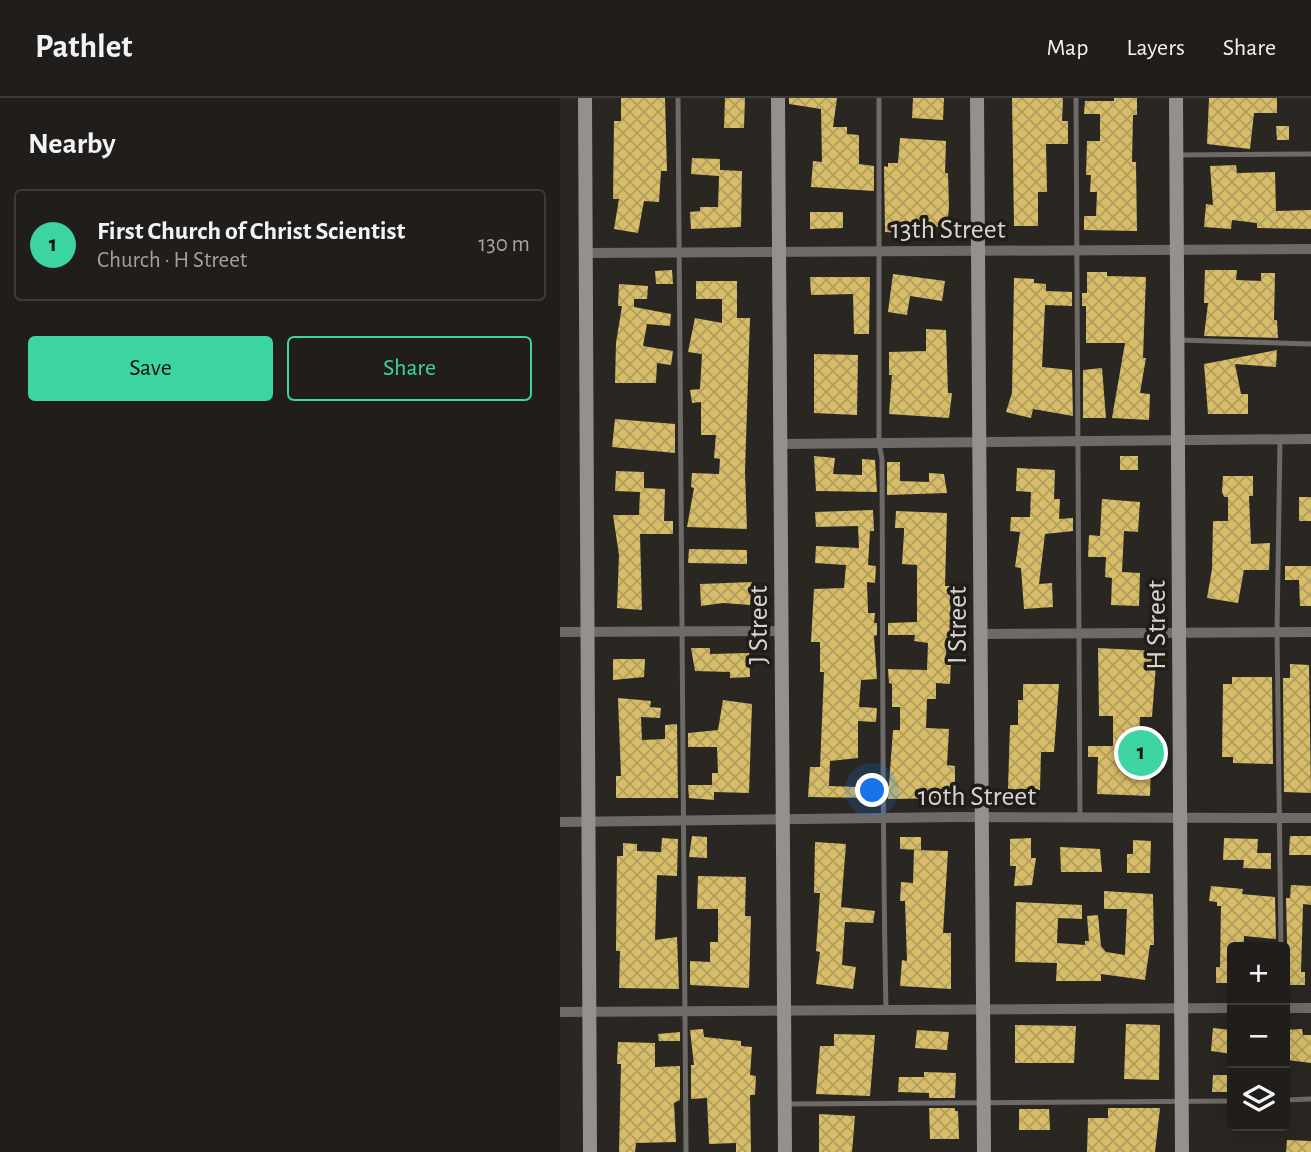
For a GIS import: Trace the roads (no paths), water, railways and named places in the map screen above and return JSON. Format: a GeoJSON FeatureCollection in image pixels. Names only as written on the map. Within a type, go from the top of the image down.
{"type":"FeatureCollection","features":[{"type":"Feature","properties":{"kind":"main road"},"geometry":{"type":"LineString","coordinates":[[585,98],[590,1152]]}},
{"type":"Feature","properties":{"kind":"main road","name":"J Street"},"geometry":{"type":"LineString","coordinates":[[778,98],[785,1152]]}},
{"type":"Feature","properties":{"kind":"main road","name":"I Street"},"geometry":{"type":"LineString","coordinates":[[977,98],[984,1152]]}},
{"type":"Feature","properties":{"kind":"main road","name":"H Street"},"geometry":{"type":"LineString","coordinates":[[1176,98],[1182,1152]]}},
{"type":"Feature","properties":{"kind":"street","name":"13th Street"},"geometry":{"type":"LineString","coordinates":[[585,253],[680,255],[978,250],[1311,249]]}},
{"type":"Feature","properties":{"kind":"street"},"geometry":{"type":"LineString","coordinates":[[781,444],[1311,439]]}},
{"type":"Feature","properties":{"kind":"street"},"geometry":{"type":"LineString","coordinates":[[560,632],[782,631]]}},
{"type":"Feature","properties":{"kind":"street"},"geometry":{"type":"LineString","coordinates":[[981,634],[1311,632]]}},
{"type":"Feature","properties":{"kind":"street","name":"10th Street"},"geometry":{"type":"LineString","coordinates":[[560,822],[1311,818]]}},
{"type":"Feature","properties":{"kind":"street"},"geometry":{"type":"LineString","coordinates":[[1290,1008],[1311,1007]]}},
{"type":"Feature","properties":{"kind":"street"},"geometry":{"type":"LineString","coordinates":[[560,1012],[1227,1008]]}},
{"type":"Feature","properties":{"kind":"lane"},"geometry":{"type":"LineString","coordinates":[[678,98],[686,1152]]}},
{"type":"Feature","properties":{"kind":"lane"},"geometry":{"type":"LineString","coordinates":[[879,98],[879,444],[883,609],[881,819],[886,1010]]}},
{"type":"Feature","properties":{"kind":"lane"},"geometry":{"type":"LineString","coordinates":[[1076,98],[1080,818]]}},
{"type":"Feature","properties":{"kind":"lane"},"geometry":{"type":"LineString","coordinates":[[1176,155],[1311,154]]}},
{"type":"Feature","properties":{"kind":"lane"},"geometry":{"type":"LineString","coordinates":[[1177,340],[1311,344]]}},
{"type":"Feature","properties":{"kind":"lane"},"geometry":{"type":"LineString","coordinates":[[1280,440],[1277,632],[1281,942]]}},
{"type":"Feature","properties":{"kind":"lane"},"geometry":{"type":"LineString","coordinates":[[1290,1100],[1311,1100]]}},
{"type":"Feature","properties":{"kind":"lane"},"geometry":{"type":"LineString","coordinates":[[785,1104],[1227,1101]]}},
{"type":"Feature","properties":{"kind":"place","name":"First Church of Christ Scientist"},"geometry":{"type":"Point","coordinates":[1141,753]}}]}
